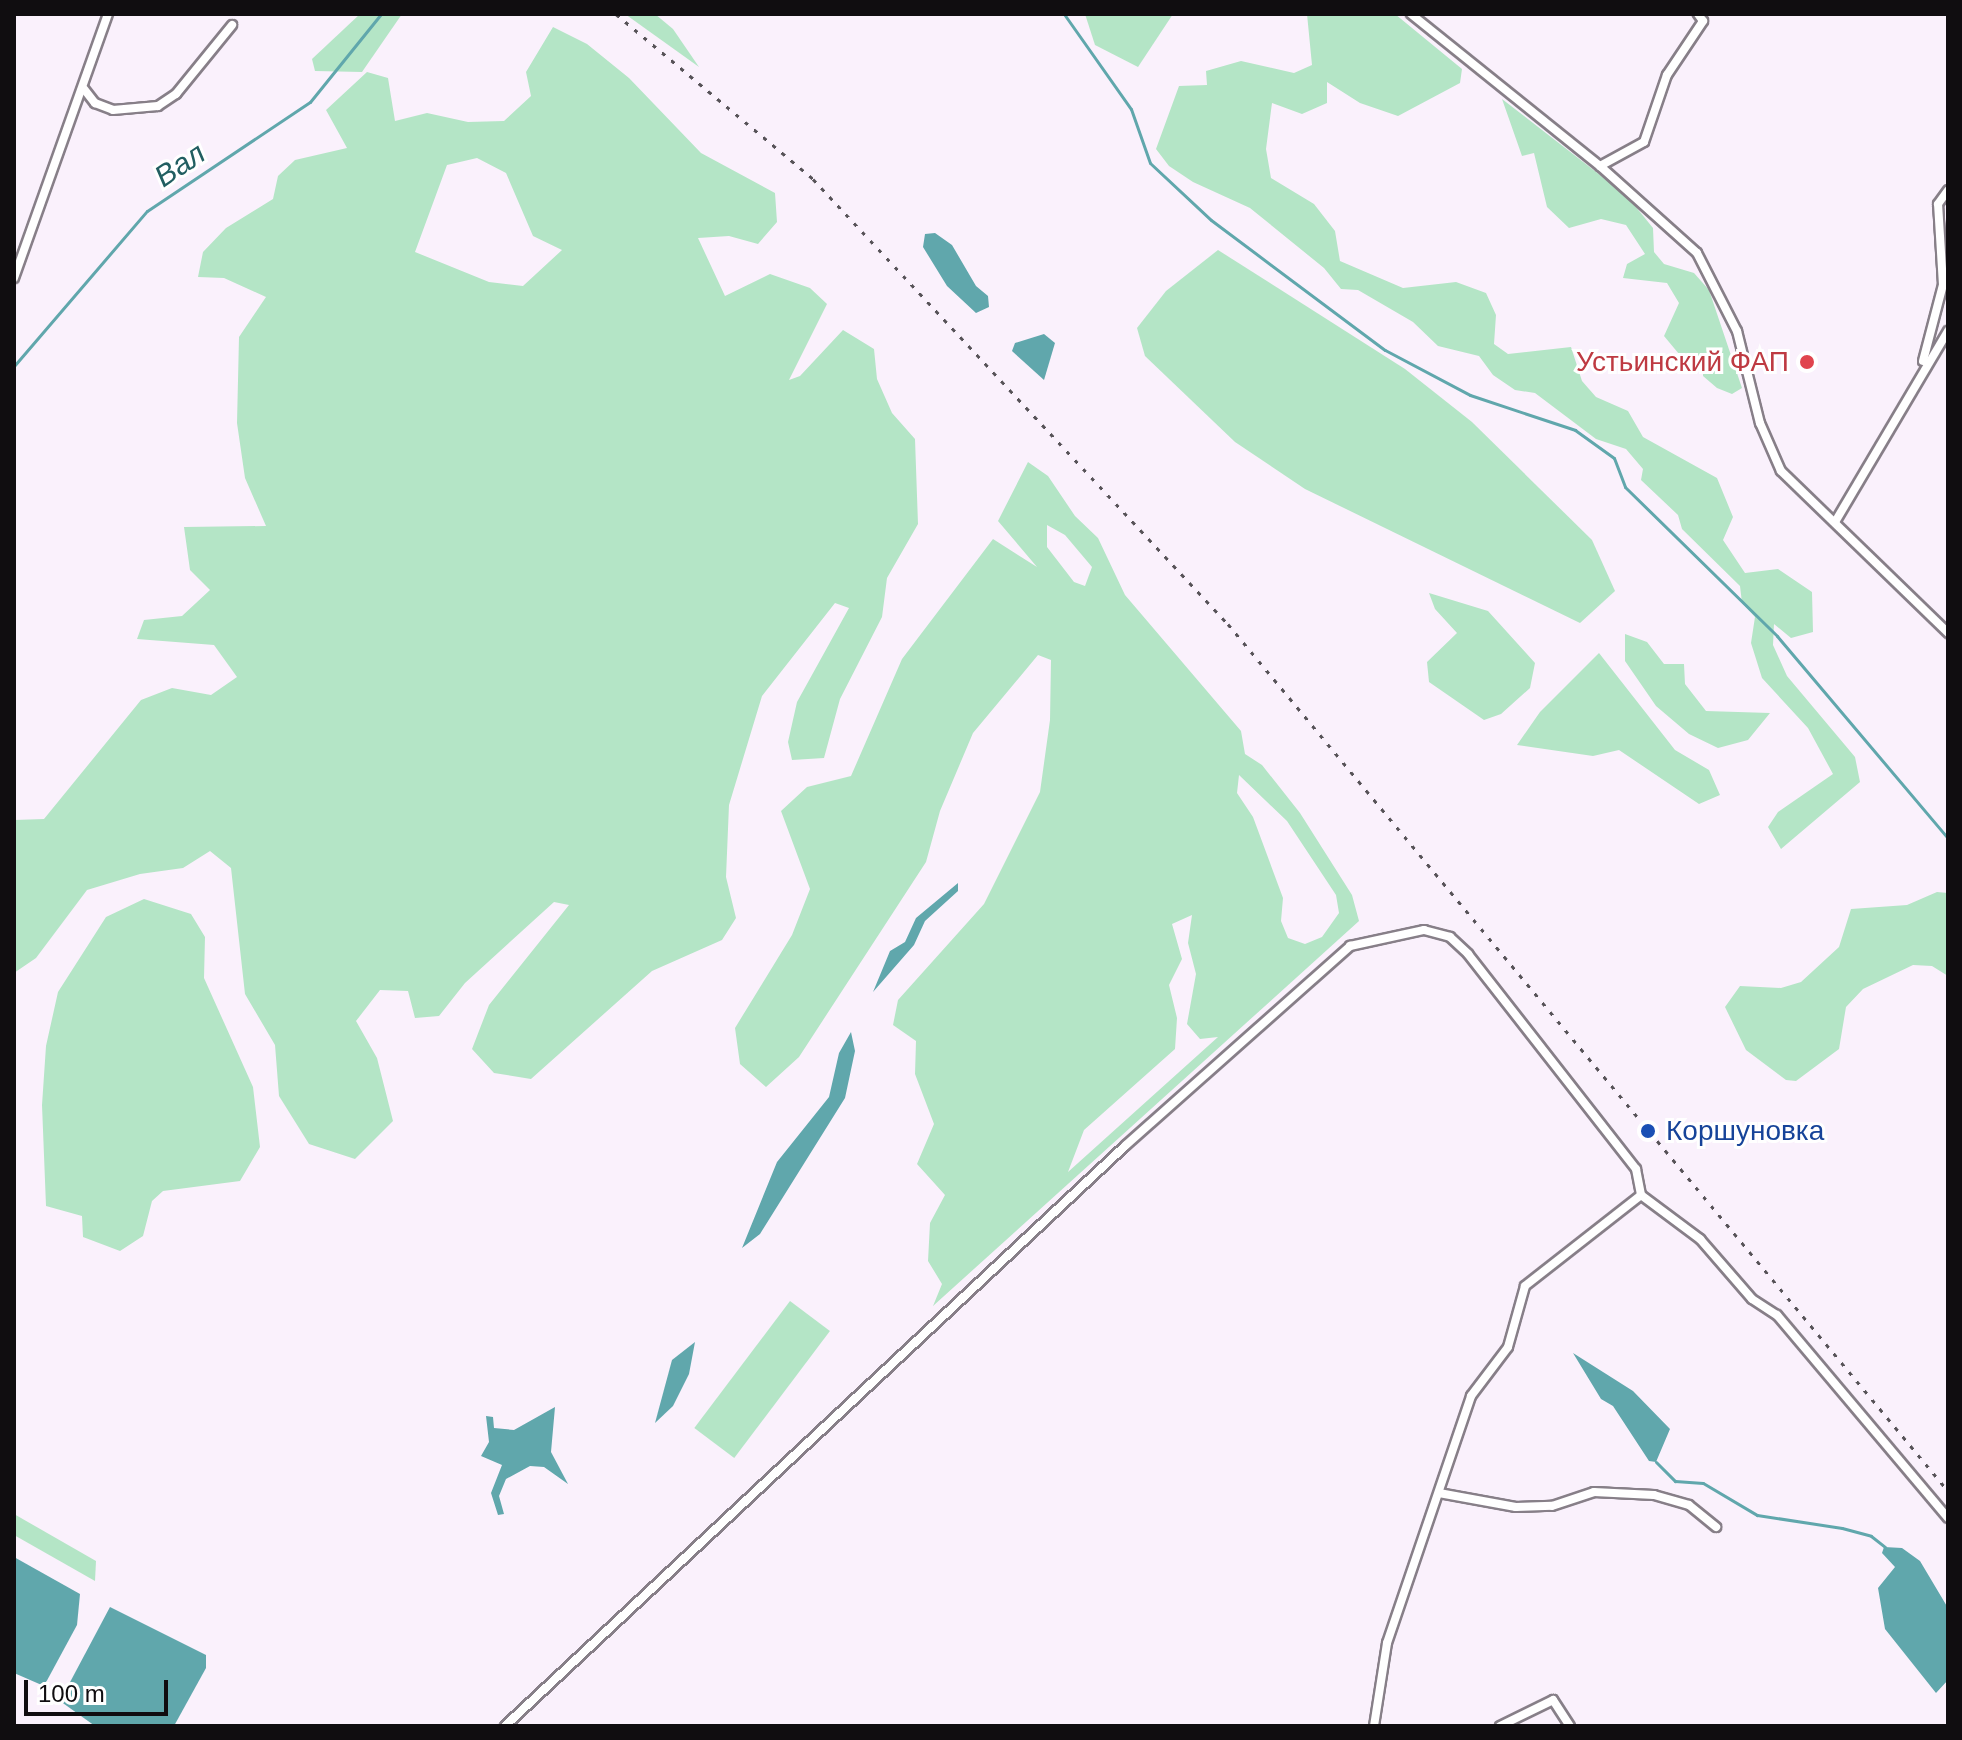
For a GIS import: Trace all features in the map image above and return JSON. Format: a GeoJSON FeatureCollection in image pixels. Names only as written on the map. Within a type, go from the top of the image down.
{"type":"FeatureCollection","features":[{"type":"Feature","properties":{"kind":"street"},"geometry":{"type":"LineString","coordinates":[[14,278],[84,89],[108,14]]}},
{"type":"Feature","properties":{"kind":"street"},"geometry":{"type":"LineString","coordinates":[[1411,14],[1600,166],[1697,253],[1737,331],[1768,448],[1781,471],[1948,633]]}},
{"type":"Feature","properties":{"kind":"street"},"geometry":{"type":"LineString","coordinates":[[1600,166],[1644,142],[1667,75],[1703,21],[1698,14]]}},
{"type":"Feature","properties":{"kind":"street"},"geometry":{"type":"LineString","coordinates":[[84,89],[95,103],[113,110],[158,106],[176,94],[232,25]]}},
{"type":"Feature","properties":{"kind":"street"},"geometry":{"type":"LineString","coordinates":[[1921,369],[1943,285],[1938,204],[1948,190]]}},
{"type":"Feature","properties":{"kind":"street"},"geometry":{"type":"LineString","coordinates":[[1835,522],[1921,369],[1948,331]]}},
{"type":"Feature","properties":{"kind":"street"},"geometry":{"type":"LineString","coordinates":[[505,1726],[1126,1145],[1350,946],[1424,930],[1450,937],[1636,1169],[1641,1195],[1700,1239],[1752,1299],[1777,1315],[1948,1518]]}},
{"type":"Feature","properties":{"kind":"street"},"geometry":{"type":"LineString","coordinates":[[1374,1726],[1387,1643],[1471,1396],[1508,1347],[1525,1286],[1641,1195]]}},
{"type":"Feature","properties":{"kind":"street"},"geometry":{"type":"LineString","coordinates":[[1439,1493],[1516,1507],[1552,1506],[1594,1492],[1654,1495],[1689,1505],[1716,1527]]}},
{"type":"Feature","properties":{"kind":"street"},"geometry":{"type":"LineString","coordinates":[[1500,1726],[1553,1700],[1570,1726]]}},
{"type":"Feature","properties":{"kind":"green space"},"geometry":{"type":"Polygon","coordinates":[[[360,14],[402,14],[362,72],[315,71],[312,59],[360,14]]]}},
{"type":"Feature","properties":{"kind":"green space"},"geometry":{"type":"Polygon","coordinates":[[[625,14],[655,14],[673,29],[699,67],[625,14]]]}},
{"type":"Feature","properties":{"kind":"green space"},"geometry":{"type":"Polygon","coordinates":[[[1085,14],[1173,14],[1138,67],[1095,45],[1085,14]]]}},
{"type":"Feature","properties":{"kind":"green space"},"geometry":{"type":"Polygon","coordinates":[[[1307,14],[1395,14],[1462,69],[1460,83],[1398,116],[1360,103],[1327,82],[1327,103],[1302,114],[1272,103],[1266,149],[1271,178],[1314,204],[1335,231],[1340,261],[1403,288],[1456,282],[1486,293],[1496,315],[1494,344],[1508,354],[1571,347],[1582,381],[1596,397],[1628,411],[1643,437],[1717,478],[1733,517],[1723,540],[1745,573],[1778,569],[1812,592],[1813,632],[1791,638],[1774,624],[1773,645],[1787,676],[1855,757],[1860,782],[1781,849],[1768,827],[1778,812],[1833,774],[1808,728],[1762,678],[1751,643],[1755,617],[1742,603],[1740,586],[1682,529],[1678,515],[1641,480],[1643,469],[1626,449],[1596,439],[1535,393],[1515,390],[1493,375],[1479,356],[1438,346],[1413,322],[1358,290],[1341,289],[1324,268],[1250,208],[1193,182],[1169,166],[1156,149],[1179,86],[1207,85],[1206,71],[1241,61],[1294,73],[1312,65],[1307,14]]]}},
{"type":"Feature","properties":{"kind":"green space"},"geometry":{"type":"Polygon","coordinates":[[[553,27],[587,44],[629,78],[701,153],[775,193],[777,222],[758,244],[729,236],[698,238],[725,296],[770,274],[810,288],[827,304],[789,380],[800,376],[843,330],[874,349],[877,379],[892,413],[915,439],[918,524],[887,578],[882,617],[840,699],[824,758],[792,760],[788,742],[797,702],[849,608],[835,603],[762,696],[729,805],[726,877],[736,918],[722,940],[652,971],[531,1079],[494,1073],[472,1049],[489,1005],[569,905],[554,902],[465,983],[439,1016],[415,1018],[408,991],[380,990],[356,1021],[377,1058],[393,1121],[355,1159],[309,1144],[279,1096],[275,1045],[245,994],[231,868],[210,851],[183,868],[140,874],[87,890],[36,958],[14,973],[14,820],[44,819],[141,700],[172,688],[211,695],[237,677],[214,645],[137,639],[144,620],[182,616],[210,590],[190,570],[184,527],[266,526],[245,478],[237,423],[239,337],[266,297],[224,278],[198,277],[203,252],[226,228],[273,199],[278,176],[295,160],[347,148],[326,110],[367,72],[388,78],[395,121],[427,113],[468,122],[504,121],[531,96],[526,72],[553,27]],[[477,158],[447,165],[415,252],[489,282],[523,286],[562,250],[533,236],[506,173],[477,158]]]}},
{"type":"Feature","properties":{"kind":"green space"},"geometry":{"type":"Polygon","coordinates":[[[1502,99],[1627,196],[1653,228],[1654,252],[1664,264],[1694,273],[1709,290],[1742,388],[1732,394],[1717,388],[1703,376],[1703,359],[1679,354],[1664,336],[1679,303],[1667,283],[1623,278],[1627,264],[1645,254],[1626,225],[1601,219],[1569,228],[1547,207],[1534,153],[1522,156],[1502,99]]]}},
{"type":"Feature","properties":{"kind":"green space"},"geometry":{"type":"Polygon","coordinates":[[[1218,250],[1405,369],[1472,422],[1592,540],[1615,591],[1580,623],[1305,489],[1235,442],[1145,356],[1137,328],[1166,291],[1218,250]]]}},
{"type":"Feature","properties":{"kind":"green space"},"geometry":{"type":"Polygon","coordinates":[[[1028,462],[1048,476],[1075,516],[1098,538],[1125,595],[1241,731],[1245,754],[1262,765],[1300,813],[1352,895],[1359,921],[933,1306],[942,1284],[928,1261],[930,1223],[945,1195],[917,1164],[934,1124],[915,1074],[916,1041],[893,1025],[898,1000],[984,904],[1040,792],[1050,720],[1051,660],[1038,655],[973,733],[940,811],[926,862],[799,1057],[766,1087],[740,1064],[735,1028],[792,935],[810,889],[781,811],[807,787],[851,776],[902,659],[993,539],[1037,567],[998,521],[1028,462]],[[1047,525],[1047,547],[1074,582],[1085,586],[1092,567],[1065,535],[1047,525]],[[1239,775],[1237,793],[1253,817],[1283,898],[1281,921],[1288,938],[1305,944],[1322,937],[1339,913],[1336,895],[1287,821],[1239,775]],[[1192,915],[1172,924],[1182,959],[1169,985],[1177,1018],[1175,1049],[1084,1130],[1068,1172],[1218,1037],[1200,1039],[1187,1024],[1196,974],[1188,943],[1192,915]]]}},
{"type":"Feature","properties":{"kind":"green space"},"geometry":{"type":"Polygon","coordinates":[[[1429,593],[1488,611],[1535,663],[1530,688],[1501,714],[1484,720],[1429,682],[1427,662],[1457,633],[1435,609],[1429,593]]]}},
{"type":"Feature","properties":{"kind":"green space"},"geometry":{"type":"Polygon","coordinates":[[[1625,634],[1647,642],[1664,664],[1684,664],[1685,684],[1706,711],[1770,713],[1748,740],[1718,748],[1689,734],[1656,706],[1625,661],[1625,634]]]}},
{"type":"Feature","properties":{"kind":"green space"},"geometry":{"type":"Polygon","coordinates":[[[1599,653],[1675,750],[1709,770],[1720,795],[1699,804],[1619,750],[1593,756],[1517,745],[1540,712],[1599,653]]]}},
{"type":"Feature","properties":{"kind":"green space"},"geometry":{"type":"Polygon","coordinates":[[[1937,892],[1948,893],[1948,976],[1932,966],[1913,965],[1863,989],[1846,1007],[1839,1049],[1796,1081],[1786,1080],[1746,1050],[1725,1007],[1740,986],[1781,988],[1801,982],[1839,947],[1851,909],[1907,905],[1937,892]]]}},
{"type":"Feature","properties":{"kind":"green space"},"geometry":{"type":"Polygon","coordinates":[[[144,899],[191,914],[205,937],[204,978],[253,1087],[260,1147],[240,1181],[163,1191],[152,1201],[143,1236],[120,1251],[83,1237],[82,1216],[46,1206],[42,1105],[46,1046],[58,992],[106,917],[144,899]]]}},
{"type":"Feature","properties":{"kind":"green space"},"geometry":{"type":"Polygon","coordinates":[[[790,1301],[830,1331],[734,1458],[694,1428],[790,1301]]]}},
{"type":"Feature","properties":{"kind":"green space"},"geometry":{"type":"Polygon","coordinates":[[[14,1514],[96,1561],[95,1581],[14,1535],[14,1514]]]}},
{"type":"Feature","properties":{"kind":"water"},"geometry":{"type":"Polygon","coordinates":[[[935,233],[952,245],[976,286],[988,296],[989,307],[976,313],[947,286],[923,247],[925,234],[935,233]]]}},
{"type":"Feature","properties":{"kind":"water"},"geometry":{"type":"Polygon","coordinates":[[[1044,334],[1055,343],[1044,380],[1012,351],[1015,343],[1044,334]]]}},
{"type":"Feature","properties":{"kind":"water"},"geometry":{"type":"Polygon","coordinates":[[[958,883],[958,891],[925,921],[914,945],[873,992],[890,951],[905,942],[916,918],[958,883]]]}},
{"type":"Feature","properties":{"kind":"water"},"geometry":{"type":"Polygon","coordinates":[[[851,1032],[855,1051],[845,1098],[760,1234],[742,1248],[777,1162],[829,1097],[839,1053],[851,1032]]]}},
{"type":"Feature","properties":{"kind":"water"},"geometry":{"type":"Polygon","coordinates":[[[695,1342],[689,1374],[673,1406],[655,1423],[672,1360],[695,1342]]]}},
{"type":"Feature","properties":{"kind":"water"},"geometry":{"type":"Polygon","coordinates":[[[1573,1353],[1633,1391],[1670,1429],[1656,1462],[1649,1461],[1613,1406],[1601,1399],[1573,1353]]]}},
{"type":"Feature","properties":{"kind":"water"},"geometry":{"type":"Polygon","coordinates":[[[555,1407],[551,1452],[568,1484],[544,1467],[530,1466],[506,1479],[499,1496],[504,1514],[498,1515],[491,1493],[502,1465],[481,1456],[489,1442],[486,1416],[493,1417],[494,1428],[514,1430],[555,1407]]]}},
{"type":"Feature","properties":{"kind":"water"},"geometry":{"type":"Polygon","coordinates":[[[1884,1547],[1902,1548],[1920,1561],[1948,1608],[1948,1680],[1936,1693],[1885,1629],[1878,1588],[1895,1567],[1882,1553],[1884,1547]]]}},
{"type":"Feature","properties":{"kind":"water"},"geometry":{"type":"Polygon","coordinates":[[[14,1557],[80,1594],[77,1625],[44,1686],[14,1673],[14,1557]]]}},
{"type":"Feature","properties":{"kind":"water"},"geometry":{"type":"Polygon","coordinates":[[[110,1607],[206,1655],[206,1668],[174,1726],[95,1726],[60,1701],[110,1607]]]}},
{"type":"Feature","properties":{"kind":"waterway","name":"Вал"},"geometry":{"type":"LineString","coordinates":[[14,366],[147,211],[310,102],[381,14]]}},
{"type":"Feature","properties":{"kind":"waterway"},"geometry":{"type":"LineString","coordinates":[[1064,14],[1131,109],[1150,163],[1211,220],[1385,350],[1470,395],[1575,430],[1614,458],[1625,487],[1777,636],[1948,838]]}},
{"type":"Feature","properties":{"kind":"waterway"},"geometry":{"type":"LineString","coordinates":[[1656,1462],[1675,1481],[1703,1483],[1757,1515],[1842,1528],[1871,1536],[1885,1547]]}},
{"type":"Feature","properties":{"kind":"railway"},"geometry":{"type":"LineString","coordinates":[[616,14],[813,179],[1228,624],[1948,1491]]}},
{"type":"Feature","properties":{"kind":"place","name":"Устьинский ФАП"},"geometry":{"type":"Point","coordinates":[1807,362]}},
{"type":"Feature","properties":{"kind":"place","name":"Коршуновка"},"geometry":{"type":"Point","coordinates":[1648,1131]}}]}
